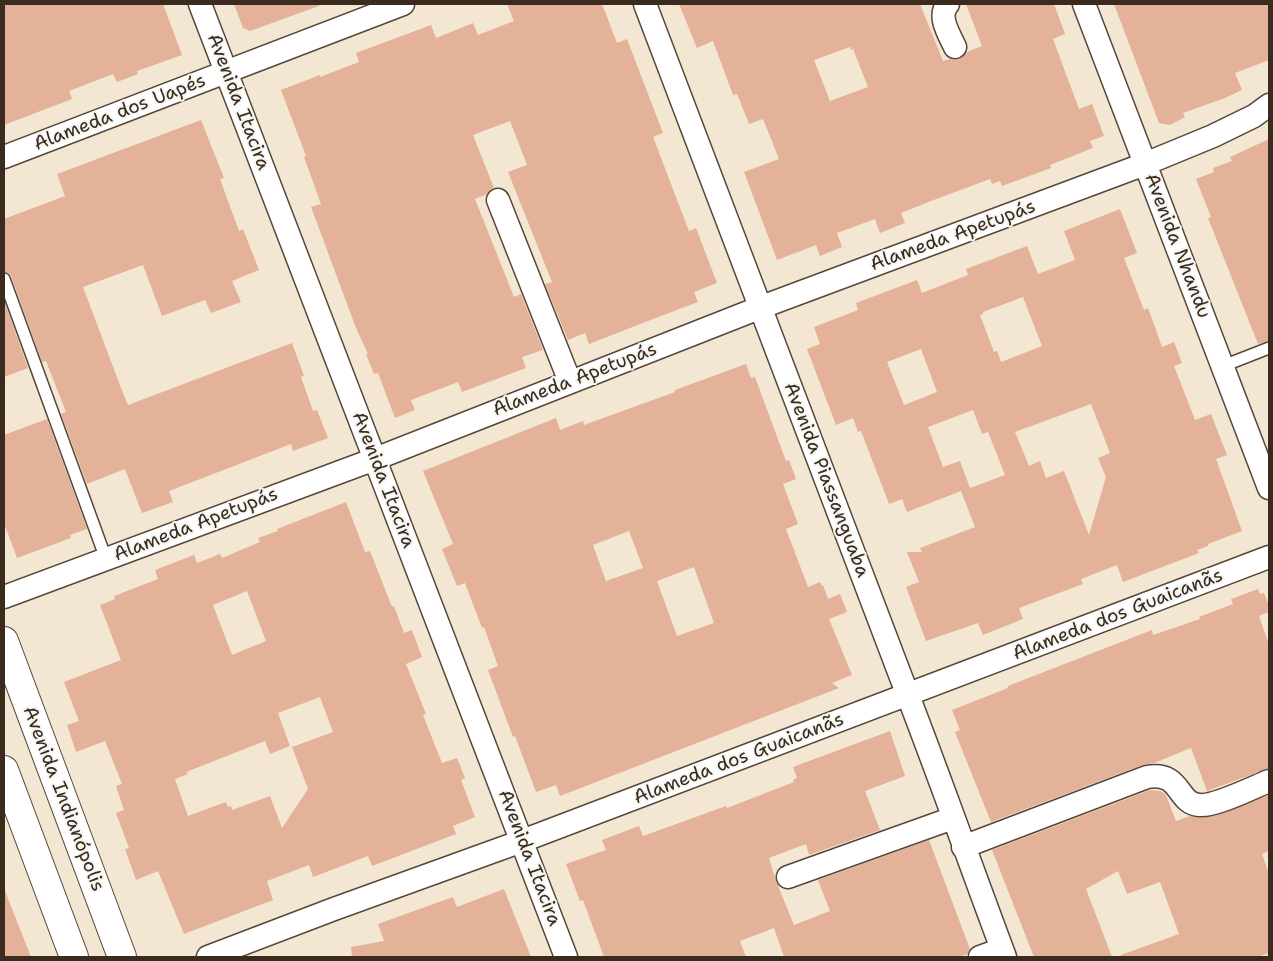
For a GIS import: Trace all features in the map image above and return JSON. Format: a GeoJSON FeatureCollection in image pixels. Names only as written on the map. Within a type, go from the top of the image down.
{"type":"FeatureCollection","features":[{"type":"Feature","properties":{"kind":"main road","name":"Avenida Indianópolis"},"geometry":{"type":"LineString","coordinates":[[4,641],[122,957]]}},
{"type":"Feature","properties":{"kind":"main road"},"geometry":{"type":"LineString","coordinates":[[4,770],[74,957]]}},
{"type":"Feature","properties":{"kind":"street","name":"Avenida Itacira"},"geometry":{"type":"LineString","coordinates":[[200,4],[566,957]]}},
{"type":"Feature","properties":{"kind":"street","name":"Alameda dos Uapés"},"geometry":{"type":"LineString","coordinates":[[4,157],[403,4]]}},
{"type":"Feature","properties":{"kind":"street","name":"Avenida Piassanguaba"},"geometry":{"type":"LineString","coordinates":[[645,4],[1004,953]]}},
{"type":"Feature","properties":{"kind":"street"},"geometry":{"type":"LineString","coordinates":[[948,4],[943,13],[943,19],[955,47]]}},
{"type":"Feature","properties":{"kind":"street","name":"Avenida Nhandu"},"geometry":{"type":"LineString","coordinates":[[1084,4],[1269,488]]}},
{"type":"Feature","properties":{"kind":"street","name":"Alameda Apetupás"},"geometry":{"type":"LineString","coordinates":[[4,597],[375,459],[759,308],[1145,164],[1213,136],[1254,116],[1269,105]]}},
{"type":"Feature","properties":{"kind":"street"},"geometry":{"type":"LineString","coordinates":[[498,200],[570,382]]}},
{"type":"Feature","properties":{"kind":"street","name":"Alameda dos Guaicanãs"},"geometry":{"type":"LineString","coordinates":[[208,957],[908,696],[1269,557]]}},
{"type":"Feature","properties":{"kind":"street"},"geometry":{"type":"LineString","coordinates":[[963,847],[1147,777],[1166,777],[1190,802],[1199,805],[1211,804],[1269,781]]}},
{"type":"Feature","properties":{"kind":"street"},"geometry":{"type":"LineString","coordinates":[[788,877],[953,818]]}},
{"type":"Feature","properties":{"kind":"street"},"geometry":{"type":"LineString","coordinates":[[980,957],[1004,953]]}},
{"type":"Feature","properties":{"kind":"lane"},"geometry":{"type":"LineString","coordinates":[[4,278],[106,559]]}},
{"type":"Feature","properties":{"kind":"lane"},"geometry":{"type":"LineString","coordinates":[[1223,366],[1269,348]]}},
{"type":"Feature","properties":{"kind":"building"},"geometry":{"type":"Polygon","coordinates":[[[4,4],[163,4],[182,55],[137,71],[138,74],[117,82],[113,74],[69,91],[72,99],[4,125],[4,4]]]}},
{"type":"Feature","properties":{"kind":"building"},"geometry":{"type":"Polygon","coordinates":[[[234,4],[318,4],[319,6],[250,31],[243,28],[234,4]]]}},
{"type":"Feature","properties":{"kind":"building"},"geometry":{"type":"Polygon","coordinates":[[[507,4],[602,4],[617,43],[627,39],[663,133],[653,137],[689,231],[696,228],[717,283],[694,292],[698,302],[589,344],[585,333],[568,340],[545,284],[552,282],[508,172],[527,165],[510,121],[473,135],[494,188],[487,194],[475,199],[514,297],[521,294],[543,350],[522,357],[526,368],[462,392],[458,382],[411,400],[415,410],[395,418],[378,373],[374,374],[366,354],[368,354],[356,328],[311,207],[321,204],[304,157],[306,156],[281,90],[359,62],[356,53],[431,25],[436,38],[473,23],[478,35],[514,21],[507,4]]]}},
{"type":"Feature","properties":{"kind":"building"},"geometry":{"type":"Polygon","coordinates":[[[679,4],[920,4],[943,61],[960,59],[967,52],[982,46],[966,4],[1054,4],[1065,34],[1053,39],[1079,109],[1092,104],[1104,136],[1090,141],[1093,148],[1050,165],[1051,168],[1002,186],[1000,181],[992,184],[990,179],[901,213],[905,223],[880,233],[875,219],[837,233],[842,247],[820,256],[816,245],[777,260],[744,172],[779,159],[763,119],[749,124],[737,94],[733,95],[713,41],[697,48],[679,4]],[[850,47],[814,60],[830,101],[868,87],[853,49],[851,50],[850,47]]]}},
{"type":"Feature","properties":{"kind":"building"},"geometry":{"type":"Polygon","coordinates":[[[1114,4],[1269,4],[1269,60],[1235,73],[1242,90],[1183,113],[1185,117],[1170,125],[1159,123],[1114,4]]]}},
{"type":"Feature","properties":{"kind":"building"},"geometry":{"type":"Polygon","coordinates":[[[201,120],[224,178],[220,179],[239,231],[243,229],[259,270],[232,281],[241,302],[211,313],[205,300],[162,316],[143,265],[83,287],[121,388],[128,405],[292,343],[304,376],[301,377],[313,411],[317,410],[328,438],[293,451],[291,444],[169,491],[173,502],[142,513],[125,469],[87,484],[61,414],[66,412],[46,361],[42,362],[11,276],[4,272],[4,219],[65,196],[57,174],[201,120]]]}},
{"type":"Feature","properties":{"kind":"building"},"geometry":{"type":"Polygon","coordinates":[[[1269,139],[1269,341],[1258,344],[1208,218],[1211,217],[1196,179],[1214,172],[1213,168],[1232,161],[1230,157],[1269,139]]]}},
{"type":"Feature","properties":{"kind":"building"},"geometry":{"type":"Polygon","coordinates":[[[1120,209],[1137,253],[1124,258],[1144,310],[1148,308],[1162,347],[1174,342],[1182,363],[1174,366],[1195,420],[1211,414],[1227,455],[1216,459],[1242,531],[1208,544],[1208,546],[1197,550],[1199,553],[1123,582],[1117,565],[1081,579],[1083,584],[1019,608],[1023,619],[983,635],[978,623],[926,641],[906,587],[919,582],[907,552],[922,552],[920,548],[975,527],[961,491],[907,512],[902,499],[889,504],[861,431],[858,432],[853,418],[836,425],[807,349],[820,344],[814,327],[858,310],[856,303],[917,280],[922,293],[968,275],[966,269],[1027,246],[1038,274],[1075,260],[1064,231],[1120,209]],[[1023,297],[983,312],[980,315],[994,352],[997,351],[1001,362],[1042,346],[1023,297]],[[921,349],[887,362],[904,405],[937,392],[921,349]],[[1091,404],[1015,432],[1029,466],[1040,461],[1046,478],[1064,471],[1089,535],[1106,477],[1098,458],[1110,453],[1091,404]],[[973,410],[928,427],[943,467],[960,461],[970,488],[1005,475],[988,432],[982,434],[973,410]]]}},
{"type":"Feature","properties":{"kind":"building"},"geometry":{"type":"Polygon","coordinates":[[[4,300],[28,368],[4,377],[4,300]]]}},
{"type":"Feature","properties":{"kind":"building"},"geometry":{"type":"Polygon","coordinates":[[[746,364],[751,378],[755,377],[786,461],[789,460],[796,479],[783,484],[798,524],[786,529],[808,587],[820,582],[828,599],[840,594],[847,612],[829,619],[852,675],[832,683],[839,688],[560,796],[556,785],[536,792],[488,670],[498,666],[484,627],[482,628],[465,583],[457,586],[442,549],[453,544],[423,471],[556,418],[560,430],[583,421],[584,425],[675,392],[675,390],[746,364]],[[629,531],[593,545],[606,581],[643,568],[629,531]],[[694,567],[657,581],[677,636],[714,623],[694,567]]]}},
{"type":"Feature","properties":{"kind":"building"},"geometry":{"type":"Polygon","coordinates":[[[47,419],[87,529],[70,535],[71,538],[17,558],[4,523],[4,435],[47,419]]]}},
{"type":"Feature","properties":{"kind":"building"},"geometry":{"type":"Polygon","coordinates":[[[346,502],[365,552],[370,551],[404,633],[412,630],[422,657],[406,664],[426,714],[423,715],[442,763],[457,758],[465,778],[461,780],[475,817],[453,826],[456,834],[372,866],[368,856],[313,877],[309,865],[267,881],[273,900],[184,934],[158,871],[136,880],[125,849],[129,848],[116,813],[124,810],[116,786],[122,784],[105,741],[76,752],[67,725],[79,721],[64,682],[121,660],[100,605],[115,599],[114,596],[158,579],[155,570],[194,555],[197,563],[220,554],[222,558],[260,542],[258,538],[278,531],[277,529],[346,502]],[[247,591],[213,605],[232,655],[266,641],[247,591]],[[320,697],[278,713],[290,746],[270,754],[265,741],[186,772],[188,774],[175,779],[188,816],[226,802],[228,807],[231,806],[232,810],[270,796],[282,828],[308,789],[292,747],[333,732],[320,697]]]}},
{"type":"Feature","properties":{"kind":"building"},"geometry":{"type":"Polygon","coordinates":[[[1258,589],[1260,594],[1264,593],[1269,606],[1269,612],[1259,616],[1269,645],[1269,768],[1207,791],[1191,748],[991,822],[955,732],[960,730],[952,710],[1152,630],[1153,635],[1200,619],[1199,617],[1233,604],[1231,599],[1258,589]]]}},
{"type":"Feature","properties":{"kind":"building"},"geometry":{"type":"Polygon","coordinates":[[[890,731],[905,776],[865,791],[880,830],[809,855],[806,844],[769,858],[776,881],[794,925],[830,911],[818,880],[929,840],[970,949],[968,954],[958,957],[784,957],[774,928],[740,941],[746,957],[604,957],[583,900],[580,901],[566,864],[606,850],[602,840],[639,826],[643,836],[726,806],[727,808],[794,782],[793,780],[797,778],[793,767],[890,731]]]}},
{"type":"Feature","properties":{"kind":"building"},"geometry":{"type":"Polygon","coordinates":[[[1150,790],[1161,791],[1166,795],[1176,821],[1190,816],[1199,818],[1218,815],[1269,795],[1269,851],[1262,854],[1269,874],[1269,953],[1257,957],[1121,957],[1121,955],[1179,934],[1160,882],[1127,894],[1118,871],[1086,889],[1112,957],[1034,957],[992,850],[1150,790]]]}},
{"type":"Feature","properties":{"kind":"building"},"geometry":{"type":"Polygon","coordinates":[[[504,889],[531,957],[352,957],[351,947],[384,941],[378,924],[453,897],[457,907],[504,889]]]}},
{"type":"Feature","properties":{"kind":"building"},"geometry":{"type":"Polygon","coordinates":[[[5,891],[31,957],[4,957],[5,891]]]}}]}
